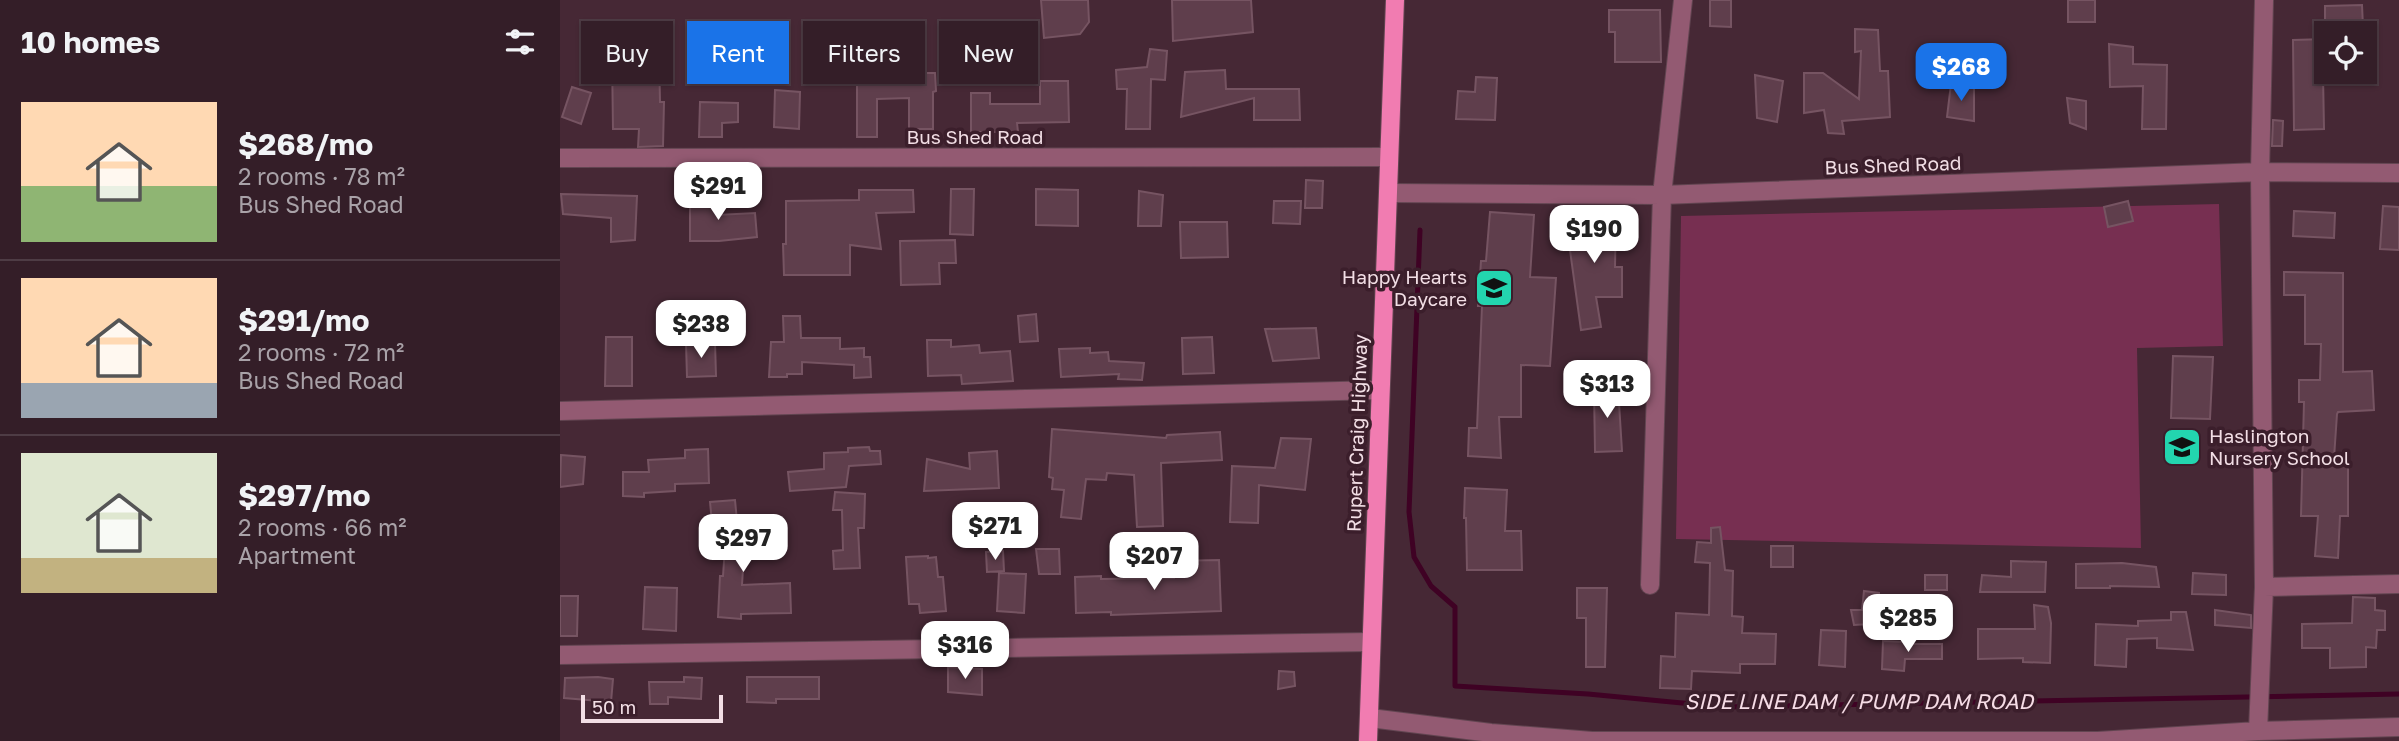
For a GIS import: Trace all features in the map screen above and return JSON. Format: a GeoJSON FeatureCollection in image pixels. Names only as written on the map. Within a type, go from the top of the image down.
{"type":"FeatureCollection","features":[{"type":"Feature","properties":{"kind":"main road","name":"Rupert Craig Highway"},"geometry":{"type":"LineString","coordinates":[[1368,741],[1395,0]]}},
{"type":"Feature","properties":{"kind":"street"},"geometry":{"type":"LineString","coordinates":[[1650,585],[1662,195],[1684,0]]}},
{"type":"Feature","properties":{"kind":"street"},"geometry":{"type":"LineString","coordinates":[[2258,731],[2264,587],[2260,172],[2264,0]]}},
{"type":"Feature","properties":{"kind":"street","name":"Bus Shed Road"},"geometry":{"type":"LineString","coordinates":[[560,158],[1390,157]]}},
{"type":"Feature","properties":{"kind":"street","name":"Bus Shed Road"},"geometry":{"type":"LineString","coordinates":[[1388,193],[1662,195],[2260,172],[2399,173]]}},
{"type":"Feature","properties":{"kind":"street"},"geometry":{"type":"LineString","coordinates":[[560,411],[1379,390]]}},
{"type":"Feature","properties":{"kind":"street"},"geometry":{"type":"LineString","coordinates":[[2264,587],[2399,584]]}},
{"type":"Feature","properties":{"kind":"street"},"geometry":{"type":"LineString","coordinates":[[560,655],[1371,642]]}},
{"type":"Feature","properties":{"kind":"street"},"geometry":{"type":"LineString","coordinates":[[1370,718],[1491,733],[1592,741],[2098,741],[2258,731],[2399,727]]}},
{"type":"Feature","properties":{"kind":"shaded area"},"geometry":{"type":"Polygon","coordinates":[[[2219,204],[2223,346],[2137,348],[2141,548],[1676,539],[1681,216],[2219,204]]]}},
{"type":"Feature","properties":{"kind":"building"},"geometry":{"type":"Polygon","coordinates":[[[1041,0],[1088,0],[1089,22],[1080,34],[1044,38],[1041,0]]]}},
{"type":"Feature","properties":{"kind":"building"},"geometry":{"type":"Polygon","coordinates":[[[1172,0],[1251,0],[1253,32],[1173,41],[1172,0]]]}},
{"type":"Feature","properties":{"kind":"building"},"geometry":{"type":"Polygon","coordinates":[[[1710,0],[1731,0],[1731,27],[1710,26],[1710,0]]]}},
{"type":"Feature","properties":{"kind":"building"},"geometry":{"type":"Polygon","coordinates":[[[2068,0],[2095,0],[2095,22],[2068,22],[2068,0]]]}},
{"type":"Feature","properties":{"kind":"building"},"geometry":{"type":"Polygon","coordinates":[[[2362,5],[2363,21],[2325,21],[2325,6],[2362,5]]]}},
{"type":"Feature","properties":{"kind":"building"},"geometry":{"type":"Polygon","coordinates":[[[1609,10],[1660,10],[1661,62],[1615,62],[1615,32],[1609,32],[1609,10]]]}},
{"type":"Feature","properties":{"kind":"building"},"geometry":{"type":"Polygon","coordinates":[[[1855,29],[1878,30],[1880,71],[1888,71],[1890,117],[1842,121],[1844,134],[1828,133],[1824,110],[1804,113],[1804,73],[1823,73],[1859,99],[1861,51],[1855,52],[1855,29]]]}},
{"type":"Feature","properties":{"kind":"building"},"geometry":{"type":"Polygon","coordinates":[[[2314,39],[2314,84],[2323,84],[2324,129],[2294,130],[2293,40],[2314,39]]]}},
{"type":"Feature","properties":{"kind":"building"},"geometry":{"type":"Polygon","coordinates":[[[2109,44],[2133,47],[2133,64],[2167,65],[2166,129],[2142,129],[2143,86],[2110,87],[2109,44]]]}},
{"type":"Feature","properties":{"kind":"building"},"geometry":{"type":"Polygon","coordinates":[[[1150,49],[1167,51],[1165,80],[1151,79],[1150,129],[1126,129],[1127,89],[1117,89],[1116,70],[1147,67],[1150,49]]]}},
{"type":"Feature","properties":{"kind":"building"},"geometry":{"type":"Polygon","coordinates":[[[1225,70],[1226,89],[1299,89],[1300,120],[1254,120],[1254,98],[1181,117],[1185,72],[1225,70]]]}},
{"type":"Feature","properties":{"kind":"building"},"geometry":{"type":"Polygon","coordinates":[[[925,73],[935,73],[933,129],[909,129],[909,98],[877,99],[877,137],[857,137],[857,84],[925,84],[925,73]]]}},
{"type":"Feature","properties":{"kind":"building"},"geometry":{"type":"Polygon","coordinates":[[[1755,75],[1783,81],[1777,122],[1757,118],[1755,75]]]}},
{"type":"Feature","properties":{"kind":"building"},"geometry":{"type":"Polygon","coordinates":[[[1476,77],[1497,78],[1495,120],[1456,119],[1458,91],[1475,92],[1476,77]]]}},
{"type":"Feature","properties":{"kind":"building"},"geometry":{"type":"Polygon","coordinates":[[[1040,81],[1068,81],[1069,122],[1017,123],[1018,132],[971,132],[971,93],[990,93],[990,104],[1040,104],[1040,81]]]}},
{"type":"Feature","properties":{"kind":"building"},"geometry":{"type":"Polygon","coordinates":[[[612,84],[660,84],[660,102],[664,102],[663,146],[638,147],[639,129],[613,129],[612,84]]]}},
{"type":"Feature","properties":{"kind":"building"},"geometry":{"type":"Polygon","coordinates":[[[1951,84],[1974,88],[1974,121],[1947,117],[1951,84]]]}},
{"type":"Feature","properties":{"kind":"building"},"geometry":{"type":"Polygon","coordinates":[[[572,87],[591,93],[581,124],[562,117],[572,87]]]}},
{"type":"Feature","properties":{"kind":"building"},"geometry":{"type":"Polygon","coordinates":[[[775,90],[800,92],[799,129],[774,127],[775,90]]]}},
{"type":"Feature","properties":{"kind":"building"},"geometry":{"type":"Polygon","coordinates":[[[2067,98],[2086,101],[2086,129],[2070,123],[2067,98]]]}},
{"type":"Feature","properties":{"kind":"building"},"geometry":{"type":"Polygon","coordinates":[[[700,102],[738,103],[738,122],[722,123],[722,137],[699,137],[700,102]]]}},
{"type":"Feature","properties":{"kind":"building"},"geometry":{"type":"Polygon","coordinates":[[[2273,120],[2283,121],[2282,146],[2272,146],[2273,120]]]}},
{"type":"Feature","properties":{"kind":"building"},"geometry":{"type":"Polygon","coordinates":[[[1306,180],[1323,181],[1322,208],[1305,208],[1306,180]]]}},
{"type":"Feature","properties":{"kind":"building"},"geometry":{"type":"Polygon","coordinates":[[[951,189],[974,189],[973,235],[950,234],[951,189]]]}},
{"type":"Feature","properties":{"kind":"building"},"geometry":{"type":"Polygon","coordinates":[[[1036,189],[1078,190],[1078,226],[1036,225],[1036,189]]]}},
{"type":"Feature","properties":{"kind":"building"},"geometry":{"type":"Polygon","coordinates":[[[859,190],[913,190],[914,212],[876,213],[881,249],[850,245],[850,275],[784,275],[786,201],[859,200],[859,190]]]}},
{"type":"Feature","properties":{"kind":"building"},"geometry":{"type":"Polygon","coordinates":[[[1139,191],[1163,195],[1161,226],[1138,226],[1139,191]]]}},
{"type":"Feature","properties":{"kind":"building"},"geometry":{"type":"Polygon","coordinates":[[[561,194],[637,196],[635,240],[611,242],[611,218],[563,214],[561,194]]]}},
{"type":"Feature","properties":{"kind":"building"},"geometry":{"type":"Polygon","coordinates":[[[690,196],[717,196],[717,215],[755,213],[757,237],[690,241],[690,196]]]}},
{"type":"Feature","properties":{"kind":"building"},"geometry":{"type":"Polygon","coordinates":[[[1274,201],[1301,201],[1300,224],[1273,223],[1274,201]]]}},
{"type":"Feature","properties":{"kind":"building"},"geometry":{"type":"Polygon","coordinates":[[[2128,201],[2133,221],[2108,227],[2104,207],[2128,201]]]}},
{"type":"Feature","properties":{"kind":"building"},"geometry":{"type":"Polygon","coordinates":[[[2383,206],[2399,207],[2399,250],[2380,249],[2383,206]]]}},
{"type":"Feature","properties":{"kind":"building"},"geometry":{"type":"Polygon","coordinates":[[[2294,211],[2335,213],[2334,238],[2293,236],[2294,211]]]}},
{"type":"Feature","properties":{"kind":"building"},"geometry":{"type":"Polygon","coordinates":[[[1490,212],[1534,215],[1530,277],[1556,278],[1550,366],[1521,365],[1521,417],[1499,417],[1501,458],[1468,456],[1469,428],[1477,428],[1482,306],[1478,306],[1481,261],[1486,261],[1490,212]]]}},
{"type":"Feature","properties":{"kind":"building"},"geometry":{"type":"Polygon","coordinates":[[[1570,215],[1616,216],[1615,267],[1622,267],[1622,297],[1596,297],[1601,327],[1581,330],[1569,243],[1570,215]]]}},
{"type":"Feature","properties":{"kind":"building"},"geometry":{"type":"Polygon","coordinates":[[[1180,222],[1227,222],[1228,257],[1181,258],[1180,222]]]}},
{"type":"Feature","properties":{"kind":"building"},"geometry":{"type":"Polygon","coordinates":[[[955,240],[956,263],[939,263],[940,284],[901,285],[900,241],[955,240]]]}},
{"type":"Feature","properties":{"kind":"building"},"geometry":{"type":"Polygon","coordinates":[[[2284,272],[2343,273],[2343,372],[2372,371],[2374,410],[2337,414],[2334,458],[2348,459],[2348,516],[2340,516],[2338,558],[2315,556],[2318,516],[2301,516],[2304,402],[2299,402],[2299,380],[2320,380],[2321,344],[2305,344],[2305,295],[2284,295],[2284,272]]]}},
{"type":"Feature","properties":{"kind":"building"},"geometry":{"type":"Polygon","coordinates":[[[1036,314],[1038,341],[1020,342],[1018,316],[1036,314]]]}},
{"type":"Feature","properties":{"kind":"building"},"geometry":{"type":"Polygon","coordinates":[[[783,316],[800,316],[801,338],[840,338],[840,349],[864,348],[864,357],[870,357],[871,377],[854,378],[854,365],[802,362],[802,374],[769,377],[771,342],[784,342],[783,316]]]}},
{"type":"Feature","properties":{"kind":"building"},"geometry":{"type":"Polygon","coordinates":[[[1316,328],[1319,358],[1273,361],[1265,329],[1316,328]]]}},
{"type":"Feature","properties":{"kind":"building"},"geometry":{"type":"Polygon","coordinates":[[[606,337],[632,337],[632,386],[605,386],[606,337]]]}},
{"type":"Feature","properties":{"kind":"building"},"geometry":{"type":"Polygon","coordinates":[[[1212,337],[1214,373],[1183,374],[1182,338],[1212,337]]]}},
{"type":"Feature","properties":{"kind":"building"},"geometry":{"type":"Polygon","coordinates":[[[927,340],[951,340],[951,347],[979,345],[980,353],[1010,351],[1013,381],[962,384],[961,375],[928,376],[927,340]]]}},
{"type":"Feature","properties":{"kind":"building"},"geometry":{"type":"Polygon","coordinates":[[[715,342],[716,376],[687,377],[686,343],[715,342]]]}},
{"type":"Feature","properties":{"kind":"building"},"geometry":{"type":"Polygon","coordinates":[[[1090,348],[1090,353],[1108,352],[1109,361],[1144,363],[1142,380],[1118,379],[1119,374],[1061,377],[1059,349],[1090,348]]]}},
{"type":"Feature","properties":{"kind":"building"},"geometry":{"type":"Polygon","coordinates":[[[2173,356],[2213,357],[2210,419],[2171,418],[2173,356]]]}},
{"type":"Feature","properties":{"kind":"building"},"geometry":{"type":"Polygon","coordinates":[[[1618,387],[1622,451],[1595,452],[1594,389],[1618,387]]]}},
{"type":"Feature","properties":{"kind":"building"},"geometry":{"type":"Polygon","coordinates":[[[1052,429],[1166,438],[1167,435],[1220,432],[1222,460],[1161,463],[1163,526],[1137,527],[1134,475],[1107,473],[1106,480],[1086,479],[1081,519],[1061,517],[1064,490],[1052,489],[1053,478],[1049,477],[1052,429]]]}},
{"type":"Feature","properties":{"kind":"building"},"geometry":{"type":"Polygon","coordinates":[[[1281,438],[1311,439],[1305,490],[1259,485],[1258,523],[1230,522],[1232,466],[1275,468],[1281,438]]]}},
{"type":"Feature","properties":{"kind":"building"},"geometry":{"type":"Polygon","coordinates":[[[869,447],[870,451],[880,451],[881,464],[849,466],[846,487],[790,491],[788,472],[824,469],[824,453],[848,452],[848,448],[869,447]]]}},
{"type":"Feature","properties":{"kind":"building"},"geometry":{"type":"Polygon","coordinates":[[[708,449],[709,483],[675,484],[675,491],[644,493],[644,497],[623,496],[623,472],[649,472],[648,460],[685,458],[685,450],[708,449]]]}},
{"type":"Feature","properties":{"kind":"building"},"geometry":{"type":"Polygon","coordinates":[[[997,451],[999,488],[924,491],[927,459],[970,469],[969,453],[997,451]]]}},
{"type":"Feature","properties":{"kind":"building"},"geometry":{"type":"Polygon","coordinates":[[[561,455],[585,457],[583,484],[560,487],[561,455]]]}},
{"type":"Feature","properties":{"kind":"building"},"geometry":{"type":"Polygon","coordinates":[[[1465,488],[1507,490],[1505,531],[1521,531],[1522,570],[1467,570],[1465,488]]]}},
{"type":"Feature","properties":{"kind":"building"},"geometry":{"type":"Polygon","coordinates":[[[835,492],[865,494],[864,528],[858,528],[860,568],[834,569],[833,551],[843,550],[842,510],[833,510],[835,492]]]}},
{"type":"Feature","properties":{"kind":"building"},"geometry":{"type":"Polygon","coordinates":[[[735,500],[740,553],[744,553],[742,585],[790,583],[791,613],[741,614],[741,619],[718,617],[726,532],[713,533],[710,502],[735,500]]]}},
{"type":"Feature","properties":{"kind":"building"},"geometry":{"type":"Polygon","coordinates":[[[1720,527],[1725,570],[1733,571],[1732,616],[1743,617],[1742,633],[1776,634],[1775,664],[1740,664],[1740,673],[1692,671],[1691,689],[1660,688],[1661,656],[1675,657],[1676,613],[1709,615],[1710,563],[1695,562],[1697,542],[1711,543],[1711,528],[1720,527]]]}},
{"type":"Feature","properties":{"kind":"building"},"geometry":{"type":"Polygon","coordinates":[[[1771,546],[1793,546],[1793,567],[1771,567],[1771,546]]]}},
{"type":"Feature","properties":{"kind":"building"},"geometry":{"type":"Polygon","coordinates":[[[1036,549],[1059,549],[1060,574],[1039,574],[1036,549]]]}},
{"type":"Feature","properties":{"kind":"building"},"geometry":{"type":"Polygon","coordinates":[[[1003,551],[1004,571],[987,572],[986,552],[1003,551]]]}},
{"type":"Feature","properties":{"kind":"building"},"geometry":{"type":"Polygon","coordinates":[[[906,557],[936,557],[938,577],[943,577],[946,611],[920,613],[919,604],[909,604],[906,557]]]}},
{"type":"Feature","properties":{"kind":"building"},"geometry":{"type":"Polygon","coordinates":[[[1219,560],[1221,611],[1111,615],[1111,612],[1076,613],[1075,577],[1174,578],[1173,561],[1219,560]]]}},
{"type":"Feature","properties":{"kind":"building"},"geometry":{"type":"Polygon","coordinates":[[[2011,561],[2046,562],[2045,592],[1980,592],[1982,575],[2011,577],[2011,561]]]}},
{"type":"Feature","properties":{"kind":"building"},"geometry":{"type":"Polygon","coordinates":[[[2122,563],[2156,567],[2159,587],[2076,588],[2076,564],[2122,563]]]}},
{"type":"Feature","properties":{"kind":"building"},"geometry":{"type":"Polygon","coordinates":[[[999,573],[1026,574],[1024,613],[997,611],[999,573]]]}},
{"type":"Feature","properties":{"kind":"building"},"geometry":{"type":"Polygon","coordinates":[[[2193,573],[2226,575],[2226,595],[2192,594],[2193,573]]]}},
{"type":"Feature","properties":{"kind":"building"},"geometry":{"type":"Polygon","coordinates":[[[1925,575],[1947,575],[1947,590],[1925,590],[1925,575]]]}},
{"type":"Feature","properties":{"kind":"building"},"geometry":{"type":"Polygon","coordinates":[[[645,587],[677,588],[676,631],[643,629],[645,587]]]}},
{"type":"Feature","properties":{"kind":"building"},"geometry":{"type":"Polygon","coordinates":[[[1577,588],[1607,588],[1605,667],[1586,667],[1586,618],[1577,618],[1577,588]]]}},
{"type":"Feature","properties":{"kind":"building"},"geometry":{"type":"Polygon","coordinates":[[[1864,591],[1879,593],[1879,607],[1862,610],[1864,591]]]}},
{"type":"Feature","properties":{"kind":"building"},"geometry":{"type":"Polygon","coordinates":[[[560,596],[578,596],[577,636],[560,636],[560,596]]]}},
{"type":"Feature","properties":{"kind":"building"},"geometry":{"type":"Polygon","coordinates":[[[2353,597],[2375,598],[2375,610],[2385,611],[2385,630],[2377,630],[2376,648],[2366,647],[2366,667],[2330,668],[2330,648],[2302,648],[2302,624],[2352,623],[2353,597]]]}},
{"type":"Feature","properties":{"kind":"building"},"geometry":{"type":"Polygon","coordinates":[[[2034,605],[2048,607],[2051,623],[2050,663],[2023,662],[2023,658],[1978,659],[1978,629],[2035,629],[2034,605]]]}},
{"type":"Feature","properties":{"kind":"building"},"geometry":{"type":"Polygon","coordinates":[[[1851,610],[1868,610],[1870,624],[1854,625],[1851,610]]]}},
{"type":"Feature","properties":{"kind":"building"},"geometry":{"type":"Polygon","coordinates":[[[2215,610],[2251,615],[2251,628],[2215,625],[2215,610]]]}},
{"type":"Feature","properties":{"kind":"building"},"geometry":{"type":"Polygon","coordinates":[[[2171,612],[2186,612],[2193,650],[2157,648],[2157,638],[2127,639],[2126,667],[2095,665],[2096,624],[2138,626],[2138,621],[2171,620],[2171,612]]]}},
{"type":"Feature","properties":{"kind":"building"},"geometry":{"type":"Polygon","coordinates":[[[1821,630],[1846,631],[1845,667],[1819,665],[1821,630]]]}},
{"type":"Feature","properties":{"kind":"building"},"geometry":{"type":"Polygon","coordinates":[[[1883,641],[1942,644],[1942,659],[1905,659],[1904,671],[1882,669],[1883,641]]]}},
{"type":"Feature","properties":{"kind":"building"},"geometry":{"type":"Polygon","coordinates":[[[948,667],[982,669],[982,695],[948,692],[948,667]]]}},
{"type":"Feature","properties":{"kind":"building"},"geometry":{"type":"Polygon","coordinates":[[[1279,671],[1294,672],[1295,686],[1278,689],[1279,671]]]}},
{"type":"Feature","properties":{"kind":"building"},"geometry":{"type":"Polygon","coordinates":[[[684,677],[702,678],[701,699],[668,697],[668,704],[650,704],[649,682],[684,682],[684,677]]]}},
{"type":"Feature","properties":{"kind":"building"},"geometry":{"type":"Polygon","coordinates":[[[747,677],[819,677],[819,699],[776,699],[776,703],[747,702],[747,677]]]}},
{"type":"Feature","properties":{"kind":"building"},"geometry":{"type":"Polygon","coordinates":[[[565,678],[613,679],[611,702],[564,698],[565,678]]]}},
{"type":"Feature","properties":{"kind":"waterway","name":"SIDE LINE DAM / PUMP DAM ROAD"},"geometry":{"type":"LineString","coordinates":[[1420,230],[1409,512],[1414,557],[1431,586],[1455,607],[1455,686],[1588,694],[1724,707],[2399,694]]}},
{"type":"Feature","properties":{"kind":"place","name":"Happy Hearts Daycare"},"geometry":{"type":"Point","coordinates":[1494,288]}},
{"type":"Feature","properties":{"kind":"place","name":"Haslington Nursery School"},"geometry":{"type":"Point","coordinates":[2182,447]}}]}
